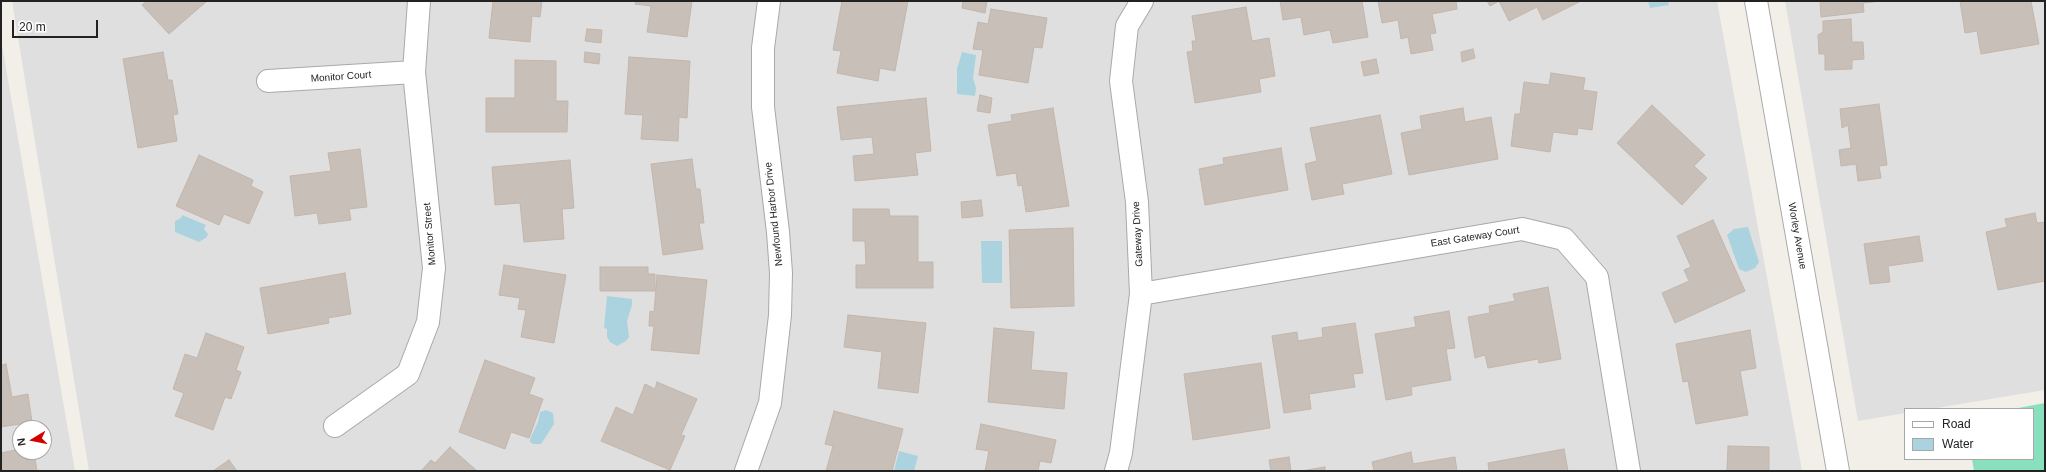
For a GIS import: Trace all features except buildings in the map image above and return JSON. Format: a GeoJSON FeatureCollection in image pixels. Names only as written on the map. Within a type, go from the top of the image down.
{"type":"FeatureCollection","features":[{"type":"Feature","properties":{"kind":"street","name":"Monitor Street"},"geometry":{"type":"LineString","coordinates":[[334,426],[408,374],[428,322],[434,268],[414,72],[419,1]]}},
{"type":"Feature","properties":{"kind":"street","name":"Newfound Harbor Drive"},"geometry":{"type":"LineString","coordinates":[[746,471],[770,403],[780,314],[781,273],[778,232],[763,107],[763,48],[769,1]]}},
{"type":"Feature","properties":{"kind":"street","name":"Gateway Drive"},"geometry":{"type":"LineString","coordinates":[[1116,471],[1121,453],[1141,294],[1136,202],[1121,81],[1127,26],[1142,1]]}},
{"type":"Feature","properties":{"kind":"street","name":"Worley Avenue"},"geometry":{"type":"LineString","coordinates":[[1756,1],[1838,471]]}},
{"type":"Feature","properties":{"kind":"street","name":"Monitor Court"},"geometry":{"type":"LineString","coordinates":[[268,81],[414,72]]}},
{"type":"Feature","properties":{"kind":"street","name":"East Gateway Court"},"geometry":{"type":"LineString","coordinates":[[1141,294],[1522,229],[1564,238],[1597,277],[1629,471]]}},
{"type":"Feature","properties":{"kind":"shaded area"},"geometry":{"type":"Polygon","coordinates":[[[12,1],[1717,1],[1802,471],[89,471],[12,1]]]}},
{"type":"Feature","properties":{"kind":"shaded area"},"geometry":{"type":"Polygon","coordinates":[[[1785,1],[2045,1],[2045,390],[1937,408],[1904,408],[1904,413],[1858,421],[1785,1]]]}},
{"type":"Feature","properties":{"kind":"shaded area"},"geometry":{"type":"Polygon","coordinates":[[[1,39],[75,471],[1,471],[1,39]]]}},
{"type":"Feature","properties":{"kind":"green space"},"geometry":{"type":"Polygon","coordinates":[[[2045,403],[2045,471],[1974,471],[1972,460],[2034,460],[2034,408],[2018,408],[2045,403]]]}},
{"type":"Feature","properties":{"kind":"water"},"geometry":{"type":"Polygon","coordinates":[[[1648,1],[1668,1],[1669,5],[1650,8],[1648,1]]]}},
{"type":"Feature","properties":{"kind":"water"},"geometry":{"type":"Polygon","coordinates":[[[962,52],[976,55],[973,78],[976,88],[975,96],[957,94],[957,69],[962,52]]]}},
{"type":"Feature","properties":{"kind":"water"},"geometry":{"type":"Polygon","coordinates":[[[182,215],[206,225],[204,229],[208,234],[207,237],[199,242],[175,232],[175,221],[181,218],[182,215]]]}},
{"type":"Feature","properties":{"kind":"water"},"geometry":{"type":"Polygon","coordinates":[[[1748,227],[1759,262],[1755,268],[1746,272],[1739,269],[1727,235],[1734,229],[1748,227]]]}},
{"type":"Feature","properties":{"kind":"water"},"geometry":{"type":"Polygon","coordinates":[[[981,241],[1002,241],[1002,283],[982,283],[981,241]]]}},
{"type":"Feature","properties":{"kind":"water"},"geometry":{"type":"Polygon","coordinates":[[[607,296],[632,299],[632,305],[627,321],[629,337],[626,341],[617,346],[610,342],[607,337],[607,329],[604,328],[607,296]]]}},
{"type":"Feature","properties":{"kind":"water"},"geometry":{"type":"Polygon","coordinates":[[[546,410],[553,413],[554,424],[541,444],[533,444],[530,442],[530,439],[538,422],[540,412],[546,410]]]}},
{"type":"Feature","properties":{"kind":"water"},"geometry":{"type":"Polygon","coordinates":[[[899,451],[918,456],[914,471],[894,471],[899,451]]]}}]}
